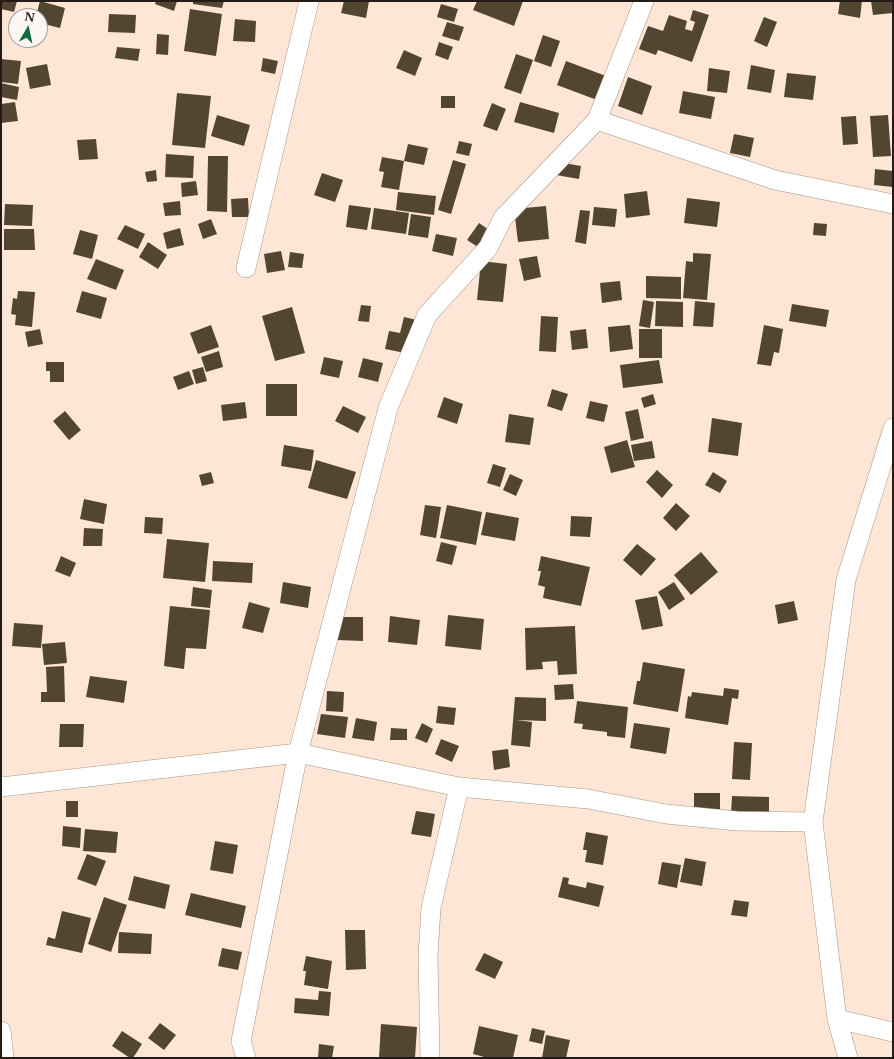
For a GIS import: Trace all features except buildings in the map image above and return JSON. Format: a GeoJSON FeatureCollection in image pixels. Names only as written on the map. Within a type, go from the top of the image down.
{"type":"FeatureCollection","features":[{"type":"Feature","properties":{"kind":"street"},"geometry":{"type":"LineString","coordinates":[[246,268],[309,1]]}},
{"type":"Feature","properties":{"kind":"street"},"geometry":{"type":"LineString","coordinates":[[246,1058],[240,1040],[298,753],[388,408],[427,315],[488,248],[504,218],[598,120],[644,1]]}},
{"type":"Feature","properties":{"kind":"street"},"geometry":{"type":"LineString","coordinates":[[598,120],[775,180],[893,204]]}},
{"type":"Feature","properties":{"kind":"street"},"geometry":{"type":"LineString","coordinates":[[848,1058],[837,1019],[813,822],[846,580],[892,436]]}},
{"type":"Feature","properties":{"kind":"street"},"geometry":{"type":"LineString","coordinates":[[1,787],[298,753],[460,787],[588,799],[666,814],[737,821],[813,822]]}},
{"type":"Feature","properties":{"kind":"street"},"geometry":{"type":"LineString","coordinates":[[430,1058],[428,956],[432,908],[460,787]]}},
{"type":"Feature","properties":{"kind":"street"},"geometry":{"type":"LineString","coordinates":[[837,1019],[893,1032]]}},
{"type":"Feature","properties":{"kind":"street"},"geometry":{"type":"LineString","coordinates":[[1,1031],[4,1058]]}}]}
